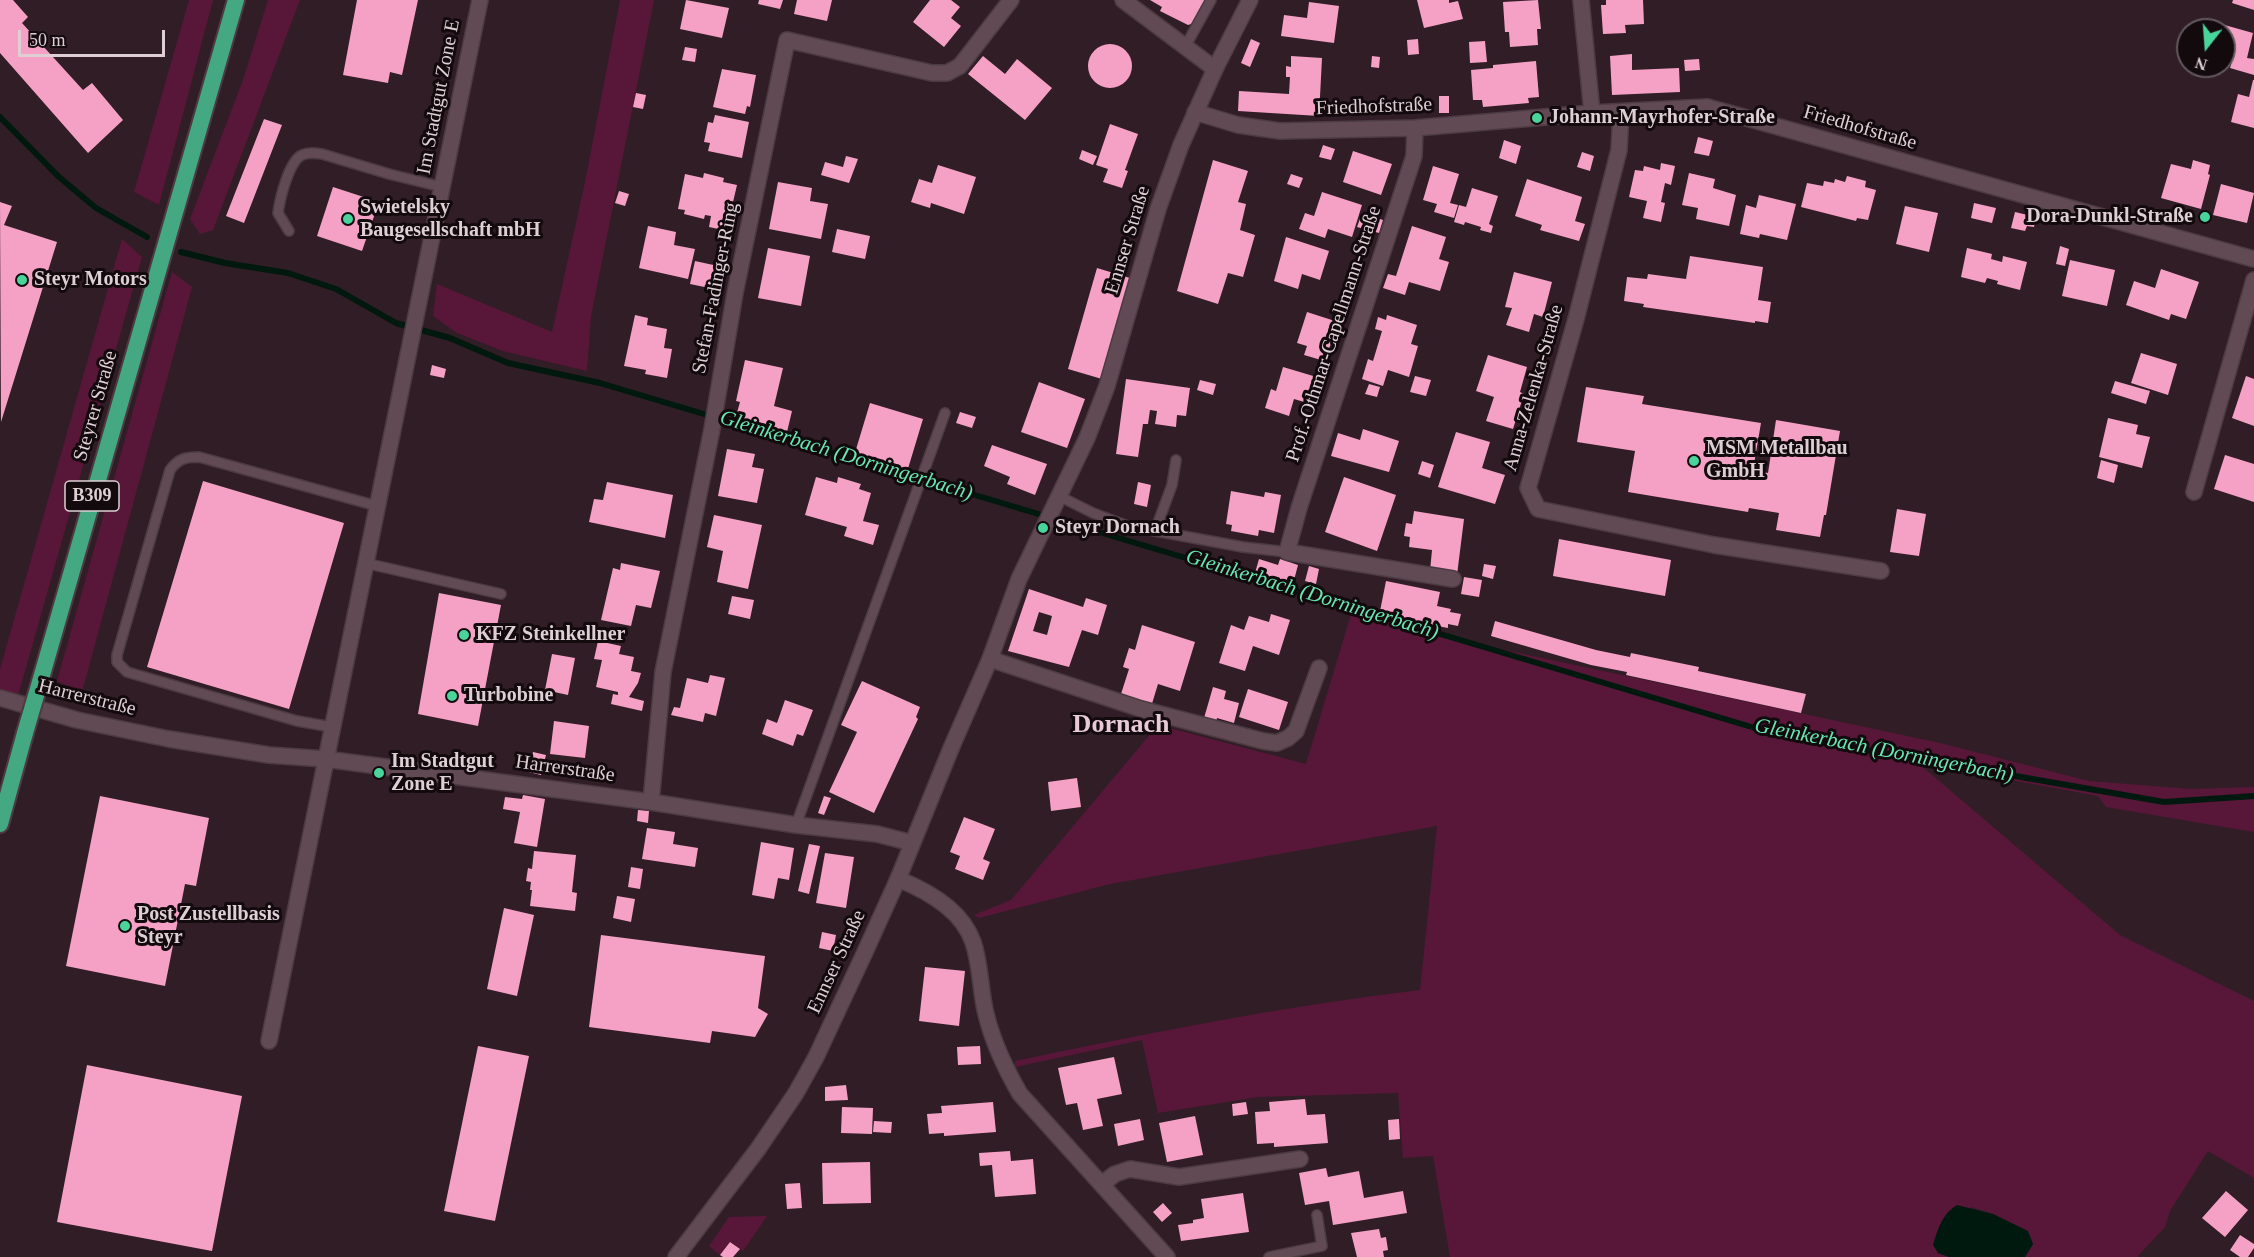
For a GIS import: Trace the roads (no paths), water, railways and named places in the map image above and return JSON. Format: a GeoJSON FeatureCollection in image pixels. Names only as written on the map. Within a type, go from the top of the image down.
{"type":"FeatureCollection","features":[{"type":"Feature","properties":{"kind":"highway","name":"Steyrer Straße"},"geometry":{"type":"LineString","coordinates":[[0,824],[236,0]]}},
{"type":"Feature","properties":{"kind":"street","name":"Im Stadtgut Zone E"},"geometry":{"type":"LineString","coordinates":[[377,506],[480,0]]}},
{"type":"Feature","properties":{"kind":"street","name":"Stefan-Fadinger-Ring"},"geometry":{"type":"LineString","coordinates":[[651,802],[658,701],[663,672],[716,410],[735,293],[787,40],[932,73],[947,73],[960,66],[1011,0]]}},
{"type":"Feature","properties":{"kind":"street"},"geometry":{"type":"LineString","coordinates":[[1124,0],[1215,69]]}},
{"type":"Feature","properties":{"kind":"street","name":"Ennser Straße"},"geometry":{"type":"LineString","coordinates":[[676,1257],[758,1149],[796,1093],[816,1057],[898,879],[990,659],[1011,599],[1087,438],[1107,386],[1158,209],[1195,112],[1250,0]]}},
{"type":"Feature","properties":{"kind":"street"},"geometry":{"type":"LineString","coordinates":[[1581,0],[1592,113]]}},
{"type":"Feature","properties":{"kind":"street","name":"Friedhofstraße"},"geometry":{"type":"LineString","coordinates":[[1195,112],[1238,125],[1280,131],[1415,128],[1592,113],[1707,107],[2254,259]]}},
{"type":"Feature","properties":{"kind":"street","name":"Anna-Zelenka-Straße"},"geometry":{"type":"LineString","coordinates":[[1620,112],[1619,150],[1576,319],[1528,488],[1538,509],[1714,545],[1881,571]]}},
{"type":"Feature","properties":{"kind":"street","name":"Prof.-Othmar-Capellmann-Straße"},"geometry":{"type":"LineString","coordinates":[[1287,552],[1303,496],[1414,156],[1415,128]]}},
{"type":"Feature","properties":{"kind":"street"},"geometry":{"type":"LineString","coordinates":[[2193,492],[2254,280]]}},
{"type":"Feature","properties":{"kind":"street"},"geometry":{"type":"LineString","coordinates":[[269,1041],[377,506]]}},
{"type":"Feature","properties":{"kind":"street"},"geometry":{"type":"LineString","coordinates":[[1287,552],[1453,579]]}},
{"type":"Feature","properties":{"kind":"street"},"geometry":{"type":"LineString","coordinates":[[990,659],[1141,709],[1277,743],[1296,731],[1319,668]]}},
{"type":"Feature","properties":{"kind":"street","name":"Harrerstraße"},"geometry":{"type":"LineString","coordinates":[[0,698],[77,720],[170,739],[269,755],[325,759],[651,802],[796,825],[877,834],[912,843]]}},
{"type":"Feature","properties":{"kind":"street"},"geometry":{"type":"LineString","coordinates":[[898,879],[936,898],[966,928],[975,952],[991,1035],[1009,1076],[1020,1094],[1167,1257]]}},
{"type":"Feature","properties":{"kind":"street"},"geometry":{"type":"LineString","coordinates":[[1102,1184],[1115,1174],[1130,1169],[1179,1177],[1300,1159]]}},
{"type":"Feature","properties":{"kind":"lane"},"geometry":{"type":"LineString","coordinates":[[1185,46],[1211,0]]}},
{"type":"Feature","properties":{"kind":"lane"},"geometry":{"type":"LineString","coordinates":[[289,231],[278,213],[279,204],[291,168],[297,159],[311,152],[442,187]]}},
{"type":"Feature","properties":{"kind":"lane"},"geometry":{"type":"LineString","coordinates":[[796,825],[945,413]]}},
{"type":"Feature","properties":{"kind":"lane"},"geometry":{"type":"LineString","coordinates":[[332,726],[297,721],[127,672],[117,662],[117,655],[170,470],[176,462],[185,457],[199,457],[377,506]]}},
{"type":"Feature","properties":{"kind":"lane"},"geometry":{"type":"LineString","coordinates":[[1155,531],[1172,485],[1176,460]]}},
{"type":"Feature","properties":{"kind":"lane"},"geometry":{"type":"LineString","coordinates":[[1055,502],[1112,521],[1155,531],[1243,547],[1287,552]]}},
{"type":"Feature","properties":{"kind":"lane"},"geometry":{"type":"LineString","coordinates":[[365,563],[501,594]]}},
{"type":"Feature","properties":{"kind":"lane"},"geometry":{"type":"LineString","coordinates":[[1269,1257],[1322,1246],[1317,1215]]}},
{"type":"Feature","properties":{"kind":"waterway","name":"Gleinkerbach (Dorningerbach)"},"geometry":{"type":"LineString","coordinates":[[0,117],[59,177],[96,208],[147,237]]}},
{"type":"Feature","properties":{"kind":"waterway","name":"Gleinkerbach (Dorningerbach)"},"geometry":{"type":"LineString","coordinates":[[181,252],[225,263],[288,273],[336,289],[396,323],[450,338],[508,363],[600,383],[1775,734],[2164,802],[2254,796]]}},
{"type":"Feature","properties":{"kind":"place","name":"Johann-Mayrhofer-Straße"},"geometry":{"type":"Point","coordinates":[1537,118]}},
{"type":"Feature","properties":{"kind":"place","name":"Dora-Dunkl-Straße"},"geometry":{"type":"Point","coordinates":[2205,217]}},
{"type":"Feature","properties":{"kind":"place","name":"Swietelsky Baugesellschaft mbH"},"geometry":{"type":"Point","coordinates":[348,219]}},
{"type":"Feature","properties":{"kind":"place","name":"Steyr Motors"},"geometry":{"type":"Point","coordinates":[22,280]}},
{"type":"Feature","properties":{"kind":"place","name":"MSM Metallbau GmbH"},"geometry":{"type":"Point","coordinates":[1694,461]}},
{"type":"Feature","properties":{"kind":"place","name":"Steyr Dornach"},"geometry":{"type":"Point","coordinates":[1043,528]}},
{"type":"Feature","properties":{"kind":"place","name":"KFZ Steinkellner"},"geometry":{"type":"Point","coordinates":[464,635]}},
{"type":"Feature","properties":{"kind":"place","name":"Turbobine"},"geometry":{"type":"Point","coordinates":[452,696]}},
{"type":"Feature","properties":{"kind":"place","name":"Im Stadtgut Zone E"},"geometry":{"type":"Point","coordinates":[379,773]}},
{"type":"Feature","properties":{"kind":"place","name":"Post Zustellbasis Steyr"},"geometry":{"type":"Point","coordinates":[125,926]}},
{"type":"Feature","properties":{"kind":"district","name":"Dornach"},"geometry":{"type":"Point","coordinates":[1121,725]}}]}
